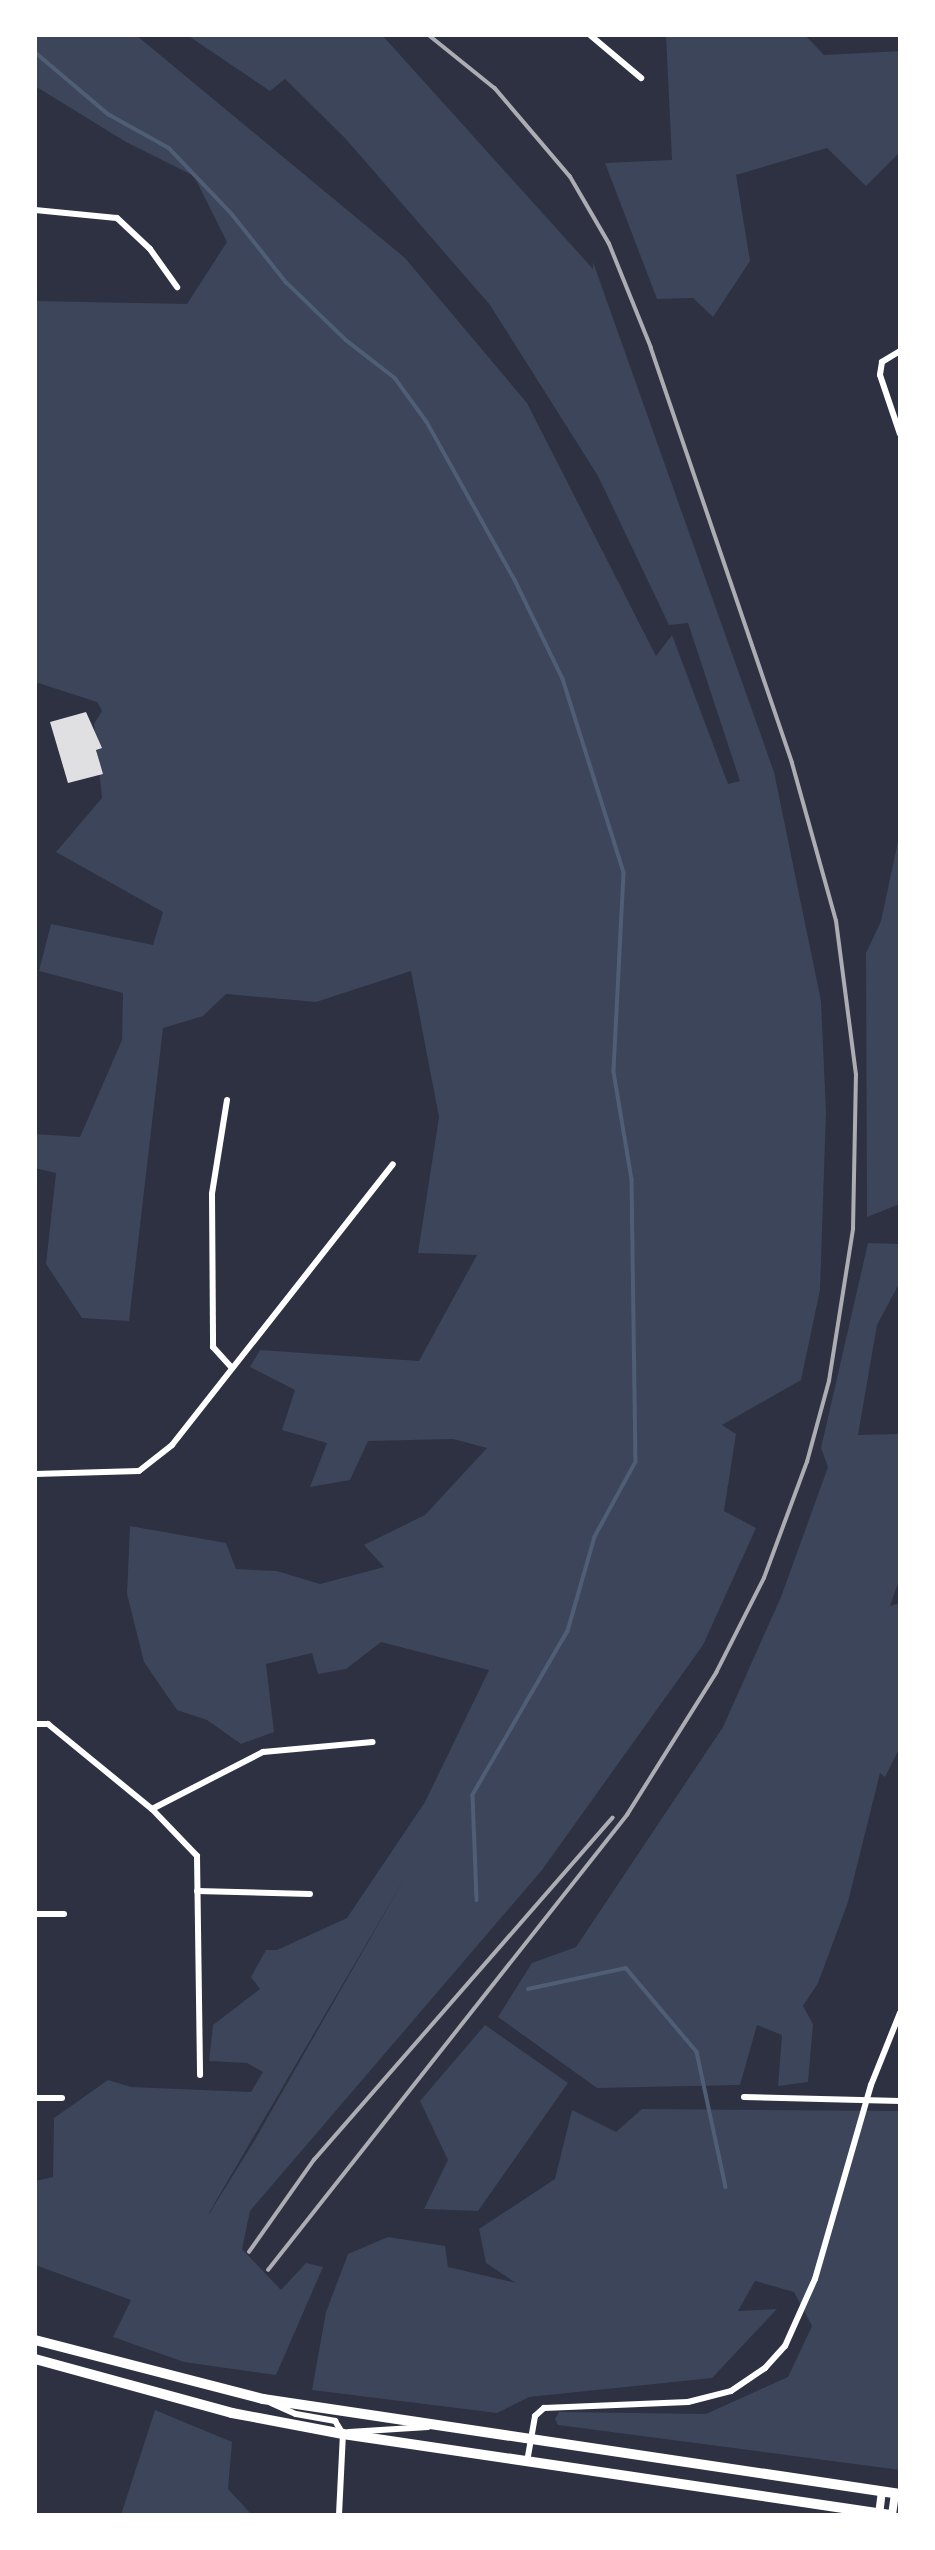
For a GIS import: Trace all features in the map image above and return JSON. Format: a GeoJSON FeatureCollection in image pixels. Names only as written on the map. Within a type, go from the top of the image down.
{"type":"FeatureCollection","features":[{"type":"Feature","properties":{"kind":"highway"},"geometry":{"type":"LineString","coordinates":[[35,2340],[263,2399],[897,2493]]}},
{"type":"Feature","properties":{"kind":"highway"},"geometry":{"type":"LineString","coordinates":[[35,2360],[232,2413],[343,2434],[847,2512],[891,2515]]}},
{"type":"Feature","properties":{"kind":"main road"},"geometry":{"type":"LineString","coordinates":[[879,2514],[882,2491]]}},
{"type":"Feature","properties":{"kind":"main road"},"geometry":{"type":"LineString","coordinates":[[891,2515],[897,2493]]}},
{"type":"Feature","properties":{"kind":"street"},"geometry":{"type":"LineString","coordinates":[[590,35],[642,78]]}},
{"type":"Feature","properties":{"kind":"street"},"geometry":{"type":"LineString","coordinates":[[35,210],[117,218],[150,249],[177,287]]}},
{"type":"Feature","properties":{"kind":"street"},"geometry":{"type":"LineString","coordinates":[[900,351],[883,362],[880,375],[900,434]]}},
{"type":"Feature","properties":{"kind":"street"},"geometry":{"type":"LineString","coordinates":[[227,1100],[212,1194],[214,1347],[231,1367]]}},
{"type":"Feature","properties":{"kind":"street"},"geometry":{"type":"LineString","coordinates":[[35,1475],[139,1471],[172,1445],[393,1164]]}},
{"type":"Feature","properties":{"kind":"street"},"geometry":{"type":"LineString","coordinates":[[35,1724],[48,1724],[152,1810],[197,1856],[201,2075]]}},
{"type":"Feature","properties":{"kind":"street"},"geometry":{"type":"LineString","coordinates":[[152,1810],[263,1752],[373,1742]]}},
{"type":"Feature","properties":{"kind":"street"},"geometry":{"type":"LineString","coordinates":[[197,1891],[310,1894]]}},
{"type":"Feature","properties":{"kind":"street"},"geometry":{"type":"LineString","coordinates":[[35,1914],[64,1914]]}},
{"type":"Feature","properties":{"kind":"street"},"geometry":{"type":"LineString","coordinates":[[527,2462],[535,2416],[544,2408],[688,2402],[731,2391],[765,2368],[785,2346],[815,2279],[867,2102],[900,2013]]}},
{"type":"Feature","properties":{"kind":"street"},"geometry":{"type":"LineString","coordinates":[[744,2097],[835,2097],[867,2102],[900,2101]]}},
{"type":"Feature","properties":{"kind":"street"},"geometry":{"type":"LineString","coordinates":[[35,2098],[62,2098]]}},
{"type":"Feature","properties":{"kind":"street"},"geometry":{"type":"LineString","coordinates":[[263,2399],[296,2414],[335,2421],[343,2434],[338,2515]]}},
{"type":"Feature","properties":{"kind":"street"},"geometry":{"type":"LineString","coordinates":[[343,2434],[434,2425]]}},
{"type":"Feature","properties":{"kind":"shaded area"},"geometry":{"type":"Polygon","coordinates":[[[35,35],[136,35],[405,258],[527,403],[656,656],[672,635],[728,784],[740,781],[688,623],[669,625],[598,476],[490,305],[345,138],[285,79],[270,91],[187,35],[382,35],[593,269],[593,262],[774,772],[821,1001],[826,1112],[820,1290],[801,1380],[722,1425],[736,1434],[724,1511],[756,1528],[703,1645],[542,1870],[250,2211],[242,2249],[281,2290],[306,2263],[323,2267],[276,2375],[184,2362],[113,2337],[131,2300],[35,2265],[35,2181],[53,2177],[54,2118],[108,2080],[131,2087],[251,2092],[263,2072],[247,2063],[209,2061],[213,2025],[260,1989],[251,1977],[266,1950],[277,1950],[347,1918],[425,1802],[489,1670],[381,1642],[346,1669],[318,1674],[312,1653],[266,1664],[274,1732],[241,1744],[207,1720],[177,1710],[144,1662],[127,1594],[130,1526],[226,1543],[236,1569],[277,1571],[320,1584],[384,1567],[364,1545],[425,1515],[487,1448],[453,1439],[368,1441],[350,1480],[310,1487],[327,1443],[282,1430],[295,1390],[250,1367],[260,1350],[419,1361],[477,1255],[418,1253],[439,1117],[411,971],[316,1002],[226,994],[203,1016],[163,1028],[129,1321],[82,1318],[46,1264],[56,1173],[35,1168],[35,1134],[80,1137],[122,1040],[123,993],[39,971],[51,924],[153,945],[163,912],[56,852],[102,798],[94,724],[102,711],[97,702],[35,682],[35,301],[187,304],[227,242],[194,176],[126,142],[35,86],[35,35]],[[406,1876],[209,2214],[253,2143],[406,1876]]]}},
{"type":"Feature","properties":{"kind":"shaded area"},"geometry":{"type":"Polygon","coordinates":[[[666,35],[805,35],[824,55],[900,51],[900,152],[866,186],[827,148],[736,175],[750,261],[713,317],[693,298],[657,299],[605,163],[672,160],[666,35]]]}},
{"type":"Feature","properties":{"kind":"shaded area"},"geometry":{"type":"Polygon","coordinates":[[[900,832],[900,1204],[867,1217],[866,953],[881,921],[900,832]]]}},
{"type":"Feature","properties":{"kind":"shaded area"},"geometry":{"type":"Polygon","coordinates":[[[868,1243],[900,1244],[900,1282],[877,1325],[858,1435],[900,1434],[900,1578],[890,1606],[900,1603],[900,1747],[885,1777],[880,1773],[848,1902],[818,1983],[803,2006],[813,2024],[808,2082],[778,2086],[782,2035],[757,2025],[740,2085],[597,2088],[498,2017],[532,1963],[576,1947],[723,1727],[781,1597],[828,1467],[821,1448],[868,1243]]]}},
{"type":"Feature","properties":{"kind":"shaded area"},"geometry":{"type":"Polygon","coordinates":[[[485,2025],[568,2083],[478,2211],[424,2209],[448,2160],[420,2101],[485,2025]]]}},
{"type":"Feature","properties":{"kind":"shaded area"},"geometry":{"type":"Polygon","coordinates":[[[642,2109],[900,2111],[900,2470],[558,2425],[555,2419],[559,2412],[706,2414],[788,2377],[812,2326],[794,2292],[755,2281],[738,2311],[777,2309],[712,2378],[529,2397],[497,2413],[312,2390],[326,2312],[348,2254],[388,2237],[445,2246],[448,2267],[516,2283],[486,2263],[479,2229],[555,2179],[572,2110],[616,2132],[642,2109]]]}},
{"type":"Feature","properties":{"kind":"shaded area"},"geometry":{"type":"Polygon","coordinates":[[[155,2410],[232,2442],[228,2489],[252,2515],[121,2515],[155,2410]]]}},
{"type":"Feature","properties":{"kind":"building"},"geometry":{"type":"Polygon","coordinates":[[[86,712],[102,748],[96,750],[103,774],[68,783],[50,722],[86,712]]]}},
{"type":"Feature","properties":{"kind":"waterway"},"geometry":{"type":"LineString","coordinates":[[35,52],[108,114],[169,148],[232,214],[286,282],[346,340],[395,378],[427,422],[515,580],[563,679],[624,873],[614,1072],[632,1179],[636,1462],[595,1537],[568,1631],[473,1795],[477,1900]]}},
{"type":"Feature","properties":{"kind":"waterway"},"geometry":{"type":"LineString","coordinates":[[528,1989],[626,1968],[697,2052],[726,2187]]}},
{"type":"Feature","properties":{"kind":"railway"},"geometry":{"type":"LineString","coordinates":[[268,2270],[627,1815],[716,1673],[764,1578],[807,1462],[829,1381],[853,1229],[856,1075],[836,921],[792,763],[651,348],[609,244],[570,177],[495,89],[428,35]]}},
{"type":"Feature","properties":{"kind":"railway"},"geometry":{"type":"LineString","coordinates":[[249,2252],[314,2160],[612,1818]]}}]}
